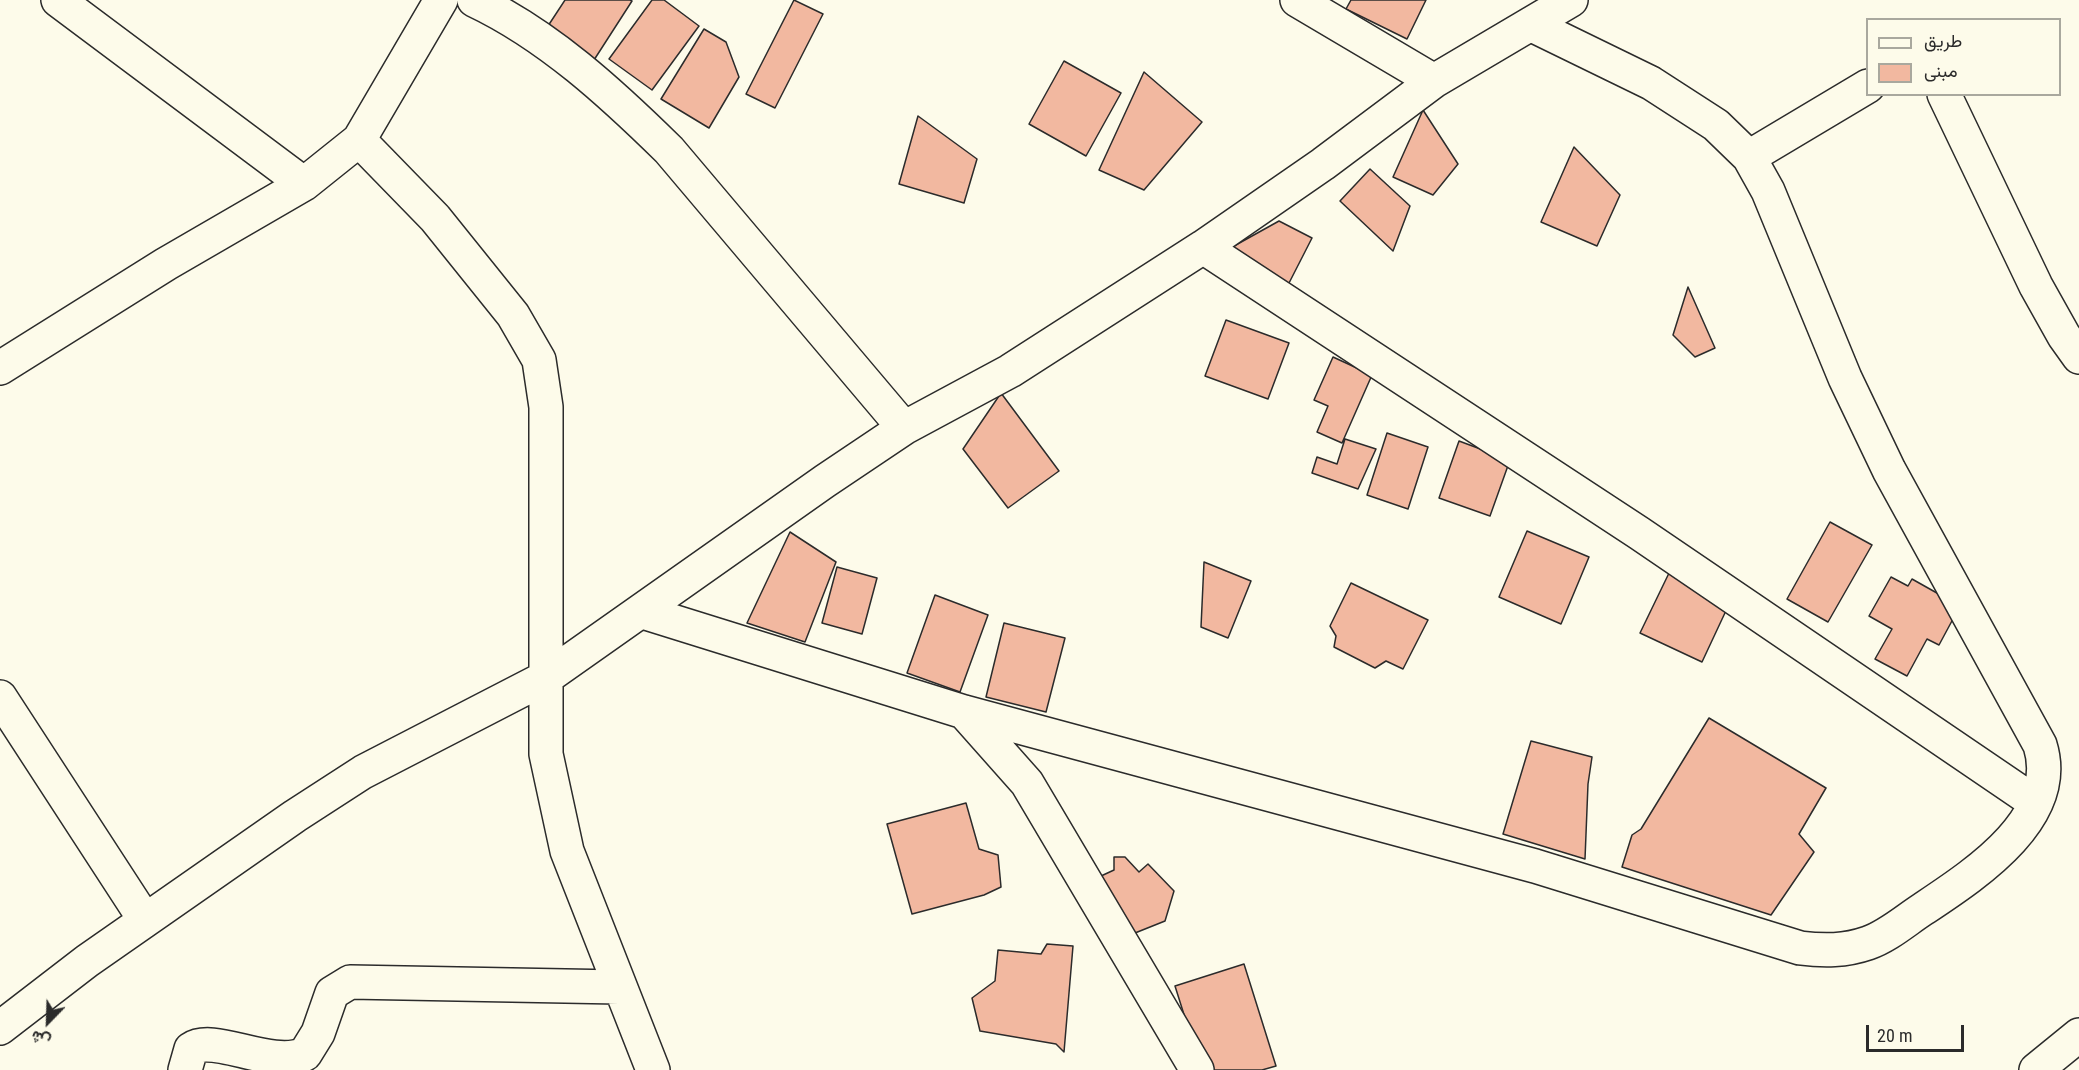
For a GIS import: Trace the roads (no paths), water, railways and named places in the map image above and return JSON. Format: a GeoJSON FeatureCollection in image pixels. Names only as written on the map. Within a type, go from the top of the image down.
{"type":"FeatureCollection","features":[{"type":"Feature","properties":{"kind":"street"},"geometry":{"type":"LineString","coordinates":[[58,0],[304,184]]}},
{"type":"Feature","properties":{"kind":"street"},"geometry":{"type":"LineString","coordinates":[[0,368],[176,258],[304,184],[359,140],[441,0]]}},
{"type":"Feature","properties":{"kind":"street"},"geometry":{"type":"LineString","coordinates":[[474,0],[519,23],[540,38],[619,103],[662,144],[707,192],[904,428]]}},
{"type":"Feature","properties":{"kind":"street"},"geometry":{"type":"LineString","coordinates":[[1297,0],[1434,81]]}},
{"type":"Feature","properties":{"kind":"street"},"geometry":{"type":"LineString","coordinates":[[0,1028],[145,920],[363,772],[547,677],[904,428],[1010,370],[1203,247],[1323,164],[1434,81],[1572,0]]}},
{"type":"Feature","properties":{"kind":"street"},"geometry":{"type":"LineString","coordinates":[[643,612],[964,712],[1535,866],[1800,948],[1824,951],[1871,942],[1972,875],[2008,843],[2036,803],[2044,772],[2040,745],[1888,470],[1845,378],[1768,191],[1749,157],[1716,125],[1652,83],[1532,25]]}},
{"type":"Feature","properties":{"kind":"street"},"geometry":{"type":"LineString","coordinates":[[1749,157],[1866,87]]}},
{"type":"Feature","properties":{"kind":"street"},"geometry":{"type":"LineString","coordinates":[[1945,96],[2036,286],[2064,336],[2079,357]]}},
{"type":"Feature","properties":{"kind":"street"},"geometry":{"type":"LineString","coordinates":[[359,140],[435,218],[478,270],[513,315],[539,360],[546,407],[544,480],[546,754],[567,851],[653,1070]]}},
{"type":"Feature","properties":{"kind":"street"},"geometry":{"type":"LineString","coordinates":[[1203,247],[1639,533],[2036,803]]}},
{"type":"Feature","properties":{"kind":"street"},"geometry":{"type":"LineString","coordinates":[[0,697],[145,920]]}},
{"type":"Feature","properties":{"kind":"street"},"geometry":{"type":"LineString","coordinates":[[964,712],[1027,783],[1197,1070]]}},
{"type":"Feature","properties":{"kind":"street"},"geometry":{"type":"LineString","coordinates":[[185,1070],[191,1049],[204,1044],[286,1059],[305,1054],[318,1033],[332,993],[350,982],[619,987]]}},
{"type":"Feature","properties":{"kind":"street"},"geometry":{"type":"LineString","coordinates":[[2036,1070],[2079,1035]]}}]}
